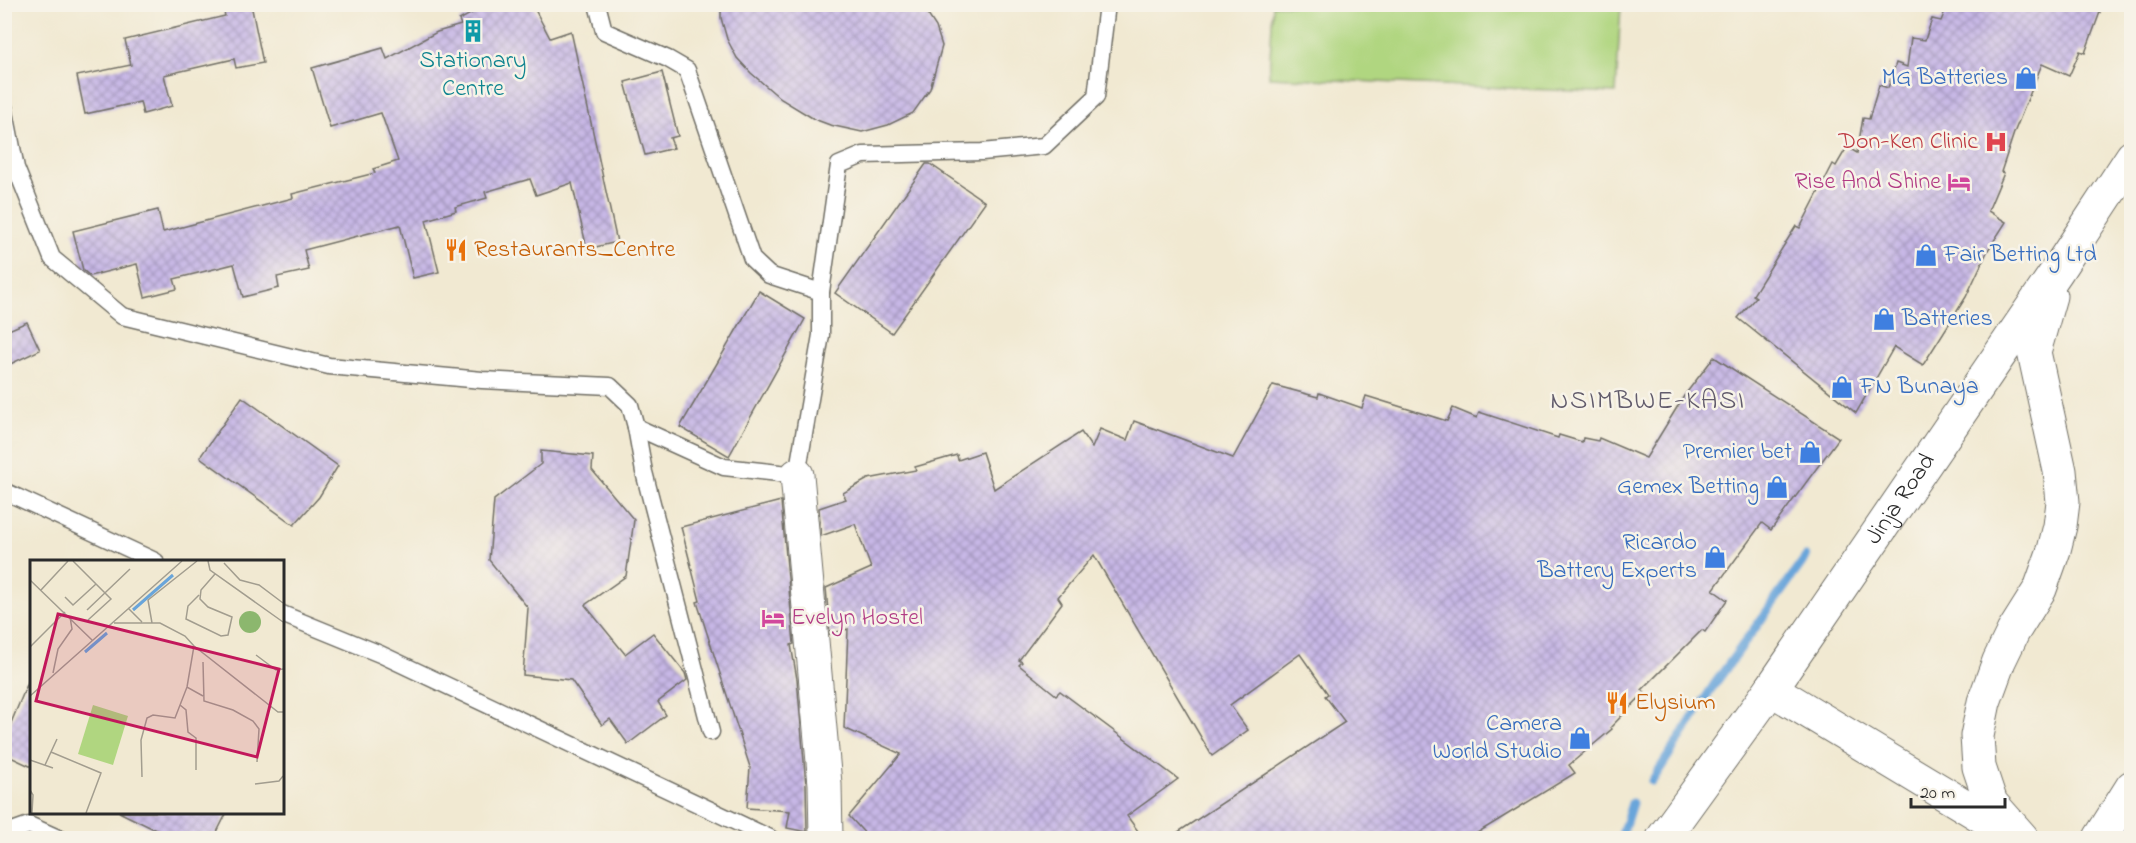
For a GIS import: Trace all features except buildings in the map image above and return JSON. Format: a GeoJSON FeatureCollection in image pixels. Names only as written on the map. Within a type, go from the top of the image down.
{"type":"FeatureCollection","features":[{"type":"Feature","properties":{"kind":"main road","name":"Jinja Road"},"geometry":{"type":"LineString","coordinates":[[1663,838],[1770,689],[2057,271],[2132,157]]}},
{"type":"Feature","properties":{"kind":"main road"},"geometry":{"type":"LineString","coordinates":[[2021,838],[1990,803],[1979,767],[1977,736],[1984,702],[1999,661],[2040,589],[2060,525],[2062,502],[2060,471],[2034,352],[2057,271]]}},
{"type":"Feature","properties":{"kind":"main road"},"geometry":{"type":"LineString","coordinates":[[797,475],[825,783],[826,838]]}},
{"type":"Feature","properties":{"kind":"main road"},"geometry":{"type":"LineString","coordinates":[[1770,689],[2021,838]]}},
{"type":"Feature","properties":{"kind":"main road"},"geometry":{"type":"LineString","coordinates":[[2100,838],[2132,787]]}},
{"type":"Feature","properties":{"kind":"lane"},"geometry":{"type":"LineString","coordinates":[[597,4],[604,31],[668,59],[687,70],[752,259],[769,275],[821,292]]}},
{"type":"Feature","properties":{"kind":"lane"},"geometry":{"type":"LineString","coordinates":[[636,427],[724,467],[797,475],[821,335],[821,292],[839,165],[863,155],[982,152],[1044,146],[1096,97],[1107,4]]}},
{"type":"Feature","properties":{"kind":"lane"},"geometry":{"type":"LineString","coordinates":[[4,107],[16,168],[52,258],[122,316],[329,366],[482,380],[610,386],[630,405],[644,472],[711,732]]}},
{"type":"Feature","properties":{"kind":"lane"},"geometry":{"type":"LineString","coordinates":[[4,491],[153,560]]}},
{"type":"Feature","properties":{"kind":"lane"},"geometry":{"type":"LineString","coordinates":[[284,615],[380,654],[770,838]]}},
{"type":"Feature","properties":{"kind":"lane"},"geometry":{"type":"LineString","coordinates":[[4,834],[29,832],[58,838]]}},
{"type":"Feature","properties":{"kind":"green space"},"geometry":{"type":"Polygon","coordinates":[[[1273,5],[1621,5],[1616,93],[1269,77],[1273,5]]]}},
{"type":"Feature","properties":{"kind":"waterway"},"geometry":{"type":"LineString","coordinates":[[1652,781],[1714,685],[1806,557]]}},
{"type":"Feature","properties":{"kind":"waterway"},"geometry":{"type":"LineString","coordinates":[[1621,838],[1632,803]]}},
{"type":"Feature","properties":{"kind":"place","name":"Stationary Centre"},"geometry":{"type":"Point","coordinates":[473,31]}},
{"type":"Feature","properties":{"kind":"place","name":"MG Batteries"},"geometry":{"type":"Point","coordinates":[2026,78]}},
{"type":"Feature","properties":{"kind":"place","name":"Don-Ken Clinic"},"geometry":{"type":"Point","coordinates":[1996,142]}},
{"type":"Feature","properties":{"kind":"place","name":"Rise And Shine"},"geometry":{"type":"Point","coordinates":[1959,182]}},
{"type":"Feature","properties":{"kind":"place","name":"Restaurants_Centre"},"geometry":{"type":"Point","coordinates":[456,250]}},
{"type":"Feature","properties":{"kind":"place","name":"Fair Betting Ltd"},"geometry":{"type":"Point","coordinates":[1926,255]}},
{"type":"Feature","properties":{"kind":"place","name":"Batteries"},"geometry":{"type":"Point","coordinates":[1884,319]}},
{"type":"Feature","properties":{"kind":"place","name":"FN Bunaya"},"geometry":{"type":"Point","coordinates":[1842,387]}},
{"type":"Feature","properties":{"kind":"place","name":"Premier bet"},"geometry":{"type":"Point","coordinates":[1810,452]}},
{"type":"Feature","properties":{"kind":"place","name":"Gemex Betting"},"geometry":{"type":"Point","coordinates":[1777,487]}},
{"type":"Feature","properties":{"kind":"place","name":"Ricardo Battery Experts"},"geometry":{"type":"Point","coordinates":[1715,557]}},
{"type":"Feature","properties":{"kind":"place","name":"Evelyn Hostel"},"geometry":{"type":"Point","coordinates":[773,618]}},
{"type":"Feature","properties":{"kind":"place","name":"Elysium"},"geometry":{"type":"Point","coordinates":[1617,703]}},
{"type":"Feature","properties":{"kind":"place","name":"Camera World Studio"},"geometry":{"type":"Point","coordinates":[1580,738]}},
{"type":"Feature","properties":{"kind":"district","name":"NSIMBWE-KASI"},"geometry":{"type":"Point","coordinates":[1648,401]}}]}
